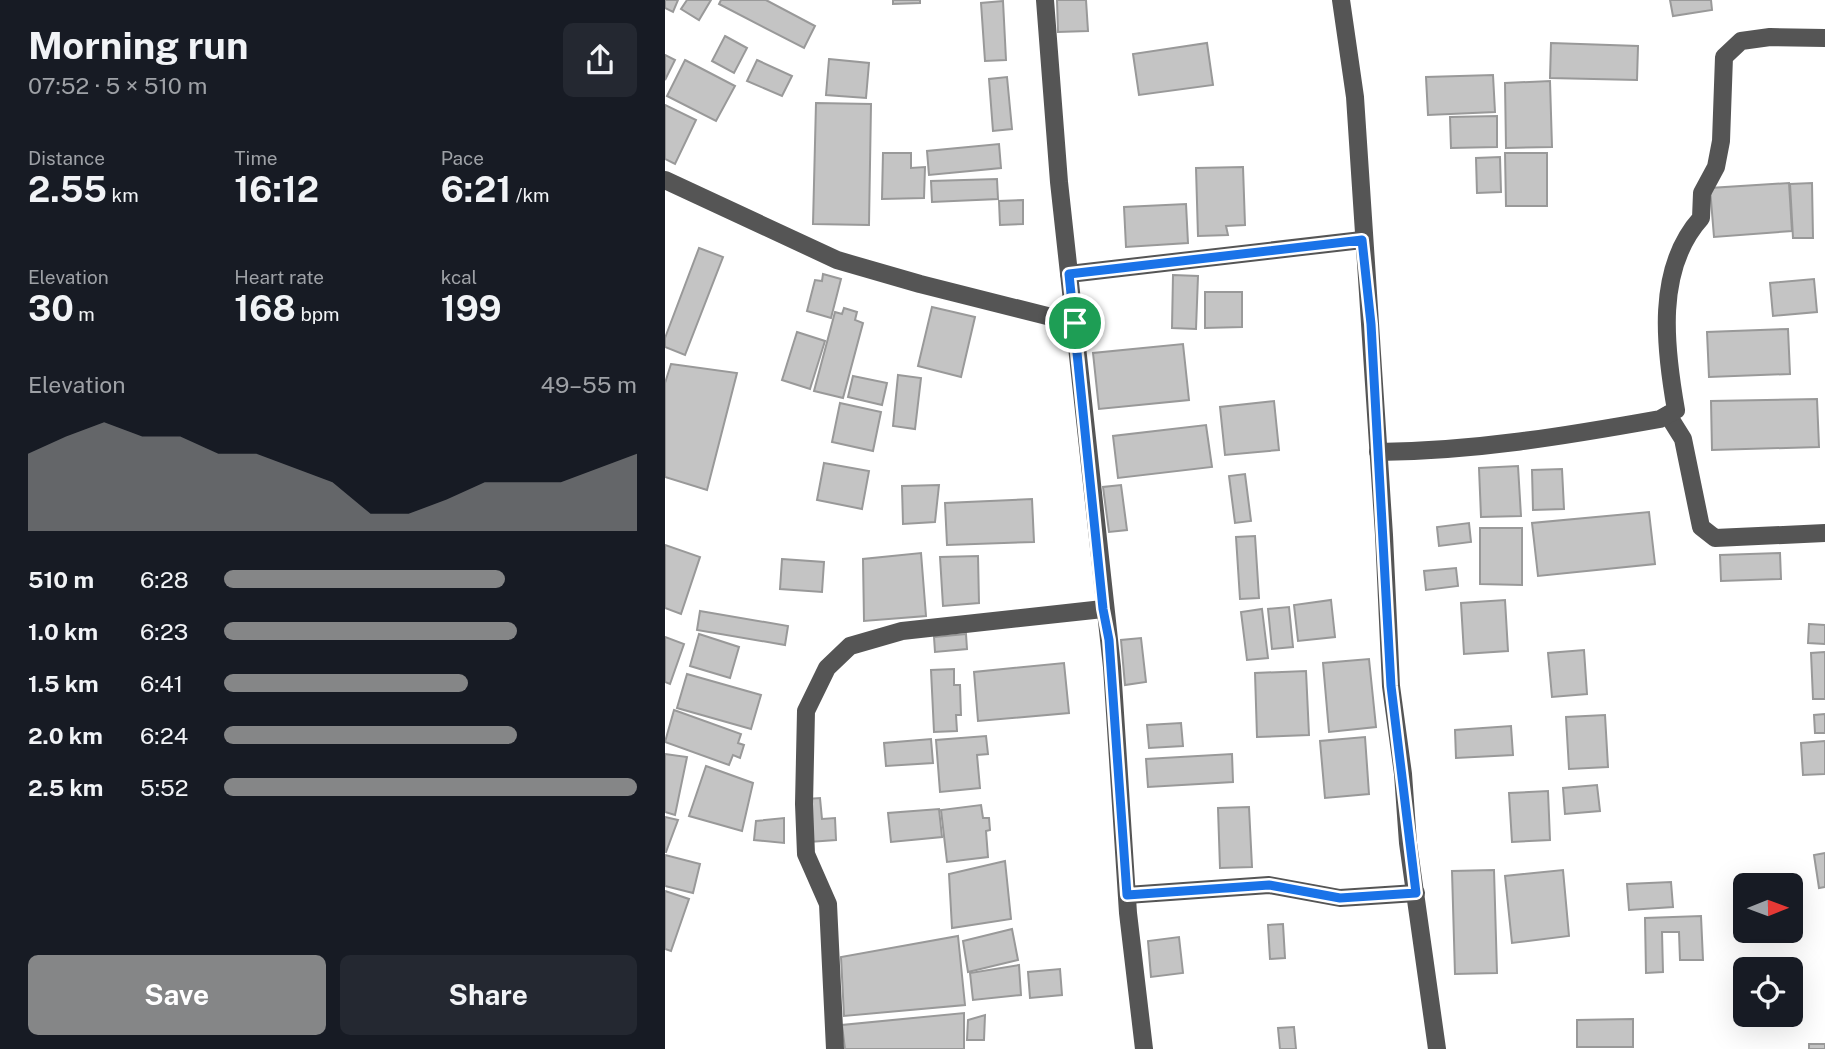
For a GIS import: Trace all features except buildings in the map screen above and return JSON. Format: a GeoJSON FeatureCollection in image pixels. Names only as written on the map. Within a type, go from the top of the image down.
{"type":"FeatureCollection","features":[{"type":"Feature","properties":{"kind":"street"},"geometry":{"type":"LineString","coordinates":[[1045,0],[1069,274],[1103,609],[1112,667],[1127,895],[1145,1049]]}},
{"type":"Feature","properties":{"kind":"street"},"geometry":{"type":"LineString","coordinates":[[1341,0],[1355,97],[1362,240],[1371,324],[1391,686],[1437,1049]]}},
{"type":"Feature","properties":{"kind":"street"},"geometry":{"type":"LineString","coordinates":[[1378,452],[1516,445],[1660,419],[1676,410],[1669,373],[1667,301],[1686,235],[1701,218],[1702,192],[1716,167],[1721,141],[1724,57],[1741,41],[1770,37],[1825,38]]}},
{"type":"Feature","properties":{"kind":"street"},"geometry":{"type":"LineString","coordinates":[[665,180],[837,260],[919,284],[1075,323]]}},
{"type":"Feature","properties":{"kind":"street"},"geometry":{"type":"LineString","coordinates":[[1069,274],[1362,240]]}},
{"type":"Feature","properties":{"kind":"street"},"geometry":{"type":"LineString","coordinates":[[1668,415],[1683,439],[1701,527],[1715,538],[1825,533]]}},
{"type":"Feature","properties":{"kind":"street"},"geometry":{"type":"LineString","coordinates":[[835,1049],[828,904],[806,854],[804,804],[806,711],[827,668],[850,646],[902,631],[1103,609]]}},
{"type":"Feature","properties":{"kind":"street"},"geometry":{"type":"LineString","coordinates":[[1127,895],[1269,885],[1340,898],[1416,893]]}},
{"type":"Feature","properties":{"kind":"route"},"geometry":{"type":"LineString","coordinates":[[1362,240],[1371,324],[1373,410],[1384,535],[1393,714],[1399,742],[1408,843],[1416,893],[1403,896],[1340,898],[1269,885],[1127,895],[1112,667],[1103,609],[1075,323],[1069,274],[1362,240]]}}]}
